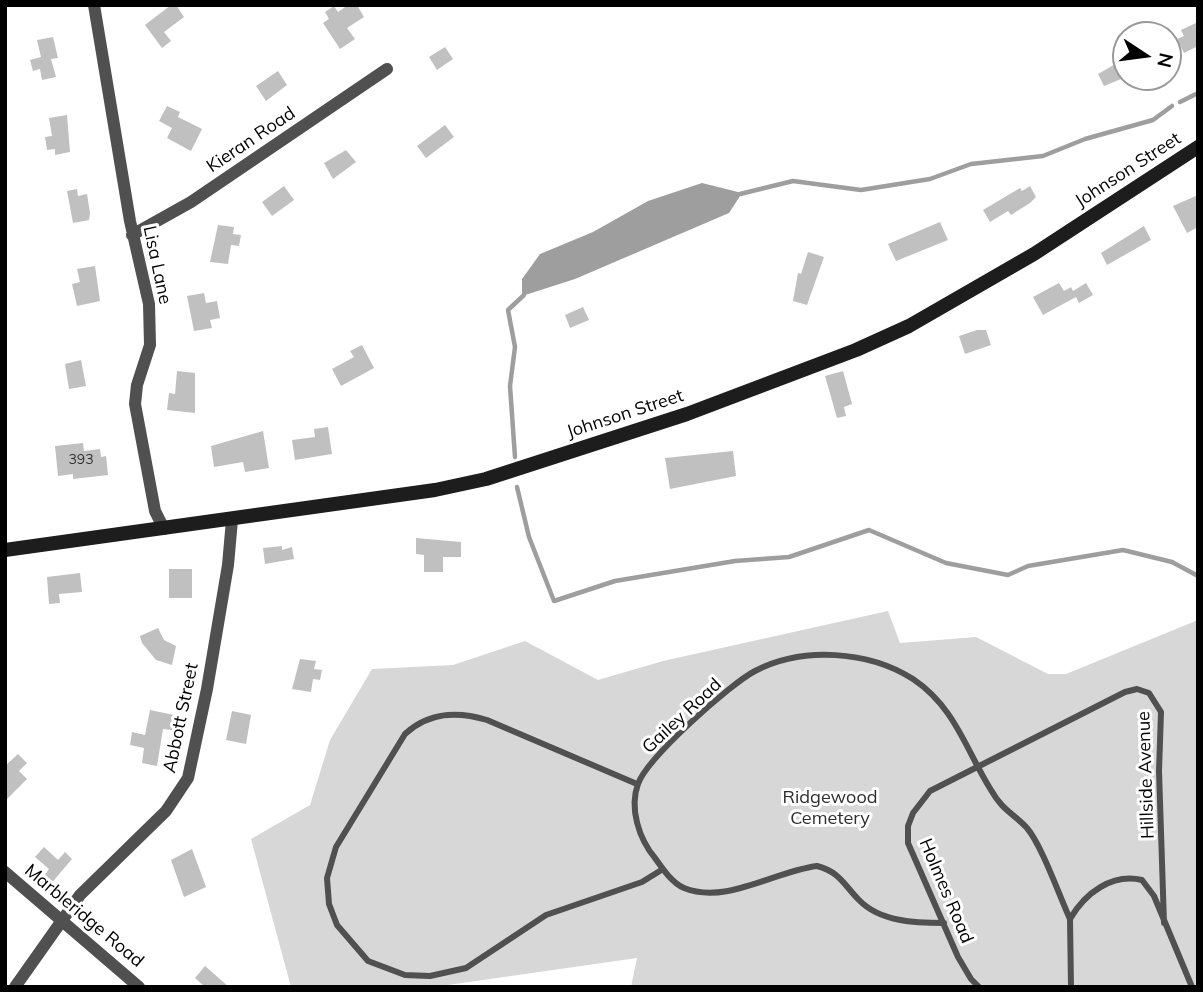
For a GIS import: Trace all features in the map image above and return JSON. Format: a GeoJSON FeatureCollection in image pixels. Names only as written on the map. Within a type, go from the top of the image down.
{"type":"FeatureCollection","features":[{"type":"Feature","properties":{"kind":"street","name":"Lisa Lane"},"geometry":{"type":"LineString","coordinates":[[94,5],[132,235],[149,304],[151,331],[137,385],[136,418],[155,510],[164,529]]}},
{"type":"Feature","properties":{"kind":"street","name":"Kieran Road"},"geometry":{"type":"LineString","coordinates":[[132,235],[191,202],[387,69]]}},
{"type":"Feature","properties":{"kind":"street","name":"Johnson Street"},"geometry":{"type":"LineString","coordinates":[[5,550],[384,499],[486,480],[766,386],[909,326],[1034,254],[1198,147]]}},
{"type":"Feature","properties":{"kind":"street","name":"Abbott Street"},"geometry":{"type":"LineString","coordinates":[[15,987],[80,895],[166,811],[188,778],[229,565],[232,520]]}},
{"type":"Feature","properties":{"kind":"street","name":"Marbleridge Road"},"geometry":{"type":"LineString","coordinates":[[5,873],[139,987]]}},
{"type":"Feature","properties":{"kind":"lane","name":"Gailey Road"},"geometry":{"type":"LineString","coordinates":[[637,784],[650,763],[739,683],[756,671],[810,656],[865,659],[891,667],[914,680],[939,700],[956,722],[978,765]]}},
{"type":"Feature","properties":{"kind":"lane","name":"Hillside Avenue"},"geometry":{"type":"LineString","coordinates":[[978,765],[1125,692],[1136,689],[1149,693],[1161,712],[1159,771],[1164,923]]}},
{"type":"Feature","properties":{"kind":"lane"},"geometry":{"type":"LineString","coordinates":[[663,869],[642,882],[547,915],[466,968],[430,976],[389,972],[368,961],[337,925],[329,904],[327,878],[336,847],[405,734],[417,724],[439,715],[468,714],[637,784],[635,807],[639,830],[648,850],[680,887],[713,894],[817,866],[832,870],[846,881],[859,900],[876,912],[921,923],[944,923]]}},
{"type":"Feature","properties":{"kind":"lane"},"geometry":{"type":"LineString","coordinates":[[978,765],[999,804],[1026,827],[1034,840],[1070,919],[1071,987]]}},
{"type":"Feature","properties":{"kind":"lane","name":"Holmes Road"},"geometry":{"type":"LineString","coordinates":[[978,765],[930,791],[918,803],[908,826],[908,843],[918,871],[971,979],[979,987]]}},
{"type":"Feature","properties":{"kind":"lane"},"geometry":{"type":"LineString","coordinates":[[1070,919],[1089,896],[1105,884],[1127,877],[1142,880],[1154,896],[1192,987]]}},
{"type":"Feature","properties":{"kind":"green space","name":"Ridgewood Cemetery"},"geometry":{"type":"Polygon","coordinates":[[[888,611],[900,643],[976,637],[1048,674],[1066,674],[1198,620],[1198,987],[631,987],[637,958],[434,987],[291,987],[251,839],[310,805],[330,740],[372,669],[453,665],[525,641],[598,680],[663,661],[888,611]]]}},
{"type":"Feature","properties":{"kind":"shaded area"},"geometry":{"type":"Polygon","coordinates":[[[702,183],[742,193],[729,213],[575,279],[522,296],[522,279],[540,254],[593,232],[648,201],[702,183]]]}},
{"type":"Feature","properties":{"kind":"building"},"geometry":{"type":"Polygon","coordinates":[[[171,5],[176,5],[184,17],[164,32],[171,41],[162,48],[145,25],[171,5]]]}},
{"type":"Feature","properties":{"kind":"building"},"geometry":{"type":"Polygon","coordinates":[[[348,5],[357,5],[364,17],[347,28],[355,39],[340,49],[323,23],[329,19],[325,12],[334,6],[338,12],[348,5]]]}},
{"type":"Feature","properties":{"kind":"building"},"geometry":{"type":"Polygon","coordinates":[[[1198,22],[1198,46],[1184,53],[1182,49],[1182,30],[1198,22]]]}},
{"type":"Feature","properties":{"kind":"building"},"geometry":{"type":"Polygon","coordinates":[[[53,37],[58,58],[51,59],[56,77],[42,80],[40,69],[33,71],[30,60],[41,57],[37,40],[53,37]]]}},
{"type":"Feature","properties":{"kind":"building"},"geometry":{"type":"Polygon","coordinates":[[[445,47],[453,59],[437,70],[429,57],[445,47]]]}},
{"type":"Feature","properties":{"kind":"building"},"geometry":{"type":"Polygon","coordinates":[[[1112,66],[1112,83],[1104,86],[1098,74],[1112,66]]]}},
{"type":"Feature","properties":{"kind":"building"},"geometry":{"type":"Polygon","coordinates":[[[278,71],[287,85],[266,101],[256,86],[278,71]]]}},
{"type":"Feature","properties":{"kind":"building"},"geometry":{"type":"Polygon","coordinates":[[[167,106],[180,112],[178,117],[202,129],[191,151],[167,138],[172,128],[159,121],[167,106]]]}},
{"type":"Feature","properties":{"kind":"building"},"geometry":{"type":"Polygon","coordinates":[[[67,115],[70,152],[55,155],[55,149],[47,150],[45,137],[52,136],[49,118],[67,115]]]}},
{"type":"Feature","properties":{"kind":"building"},"geometry":{"type":"Polygon","coordinates":[[[445,125],[454,137],[426,158],[417,146],[445,125]]]}},
{"type":"Feature","properties":{"kind":"building"},"geometry":{"type":"Polygon","coordinates":[[[346,150],[356,162],[333,179],[324,163],[346,150]]]}},
{"type":"Feature","properties":{"kind":"building"},"geometry":{"type":"Polygon","coordinates":[[[284,186],[294,200],[272,216],[262,202],[284,186]]]}},
{"type":"Feature","properties":{"kind":"building"},"geometry":{"type":"Polygon","coordinates":[[[1030,186],[1036,197],[1030,203],[1011,215],[1008,211],[990,222],[983,210],[1020,188],[1022,191],[1030,186]]]}},
{"type":"Feature","properties":{"kind":"building"},"geometry":{"type":"Polygon","coordinates":[[[77,189],[78,196],[87,194],[90,213],[89,220],[73,223],[67,191],[77,189]]]}},
{"type":"Feature","properties":{"kind":"building"},"geometry":{"type":"Polygon","coordinates":[[[1198,195],[1198,227],[1187,233],[1173,206],[1198,195]]]}},
{"type":"Feature","properties":{"kind":"building"},"geometry":{"type":"Polygon","coordinates":[[[940,222],[948,240],[896,261],[888,244],[940,222]]]}},
{"type":"Feature","properties":{"kind":"building"},"geometry":{"type":"Polygon","coordinates":[[[218,225],[234,227],[233,234],[241,235],[239,246],[231,245],[228,264],[210,262],[218,225]]]}},
{"type":"Feature","properties":{"kind":"building"},"geometry":{"type":"Polygon","coordinates":[[[1144,226],[1151,240],[1107,265],[1101,253],[1144,226]]]}},
{"type":"Feature","properties":{"kind":"building"},"geometry":{"type":"Polygon","coordinates":[[[808,252],[824,257],[807,305],[793,301],[798,273],[801,274],[808,252]]]}},
{"type":"Feature","properties":{"kind":"building"},"geometry":{"type":"Polygon","coordinates":[[[95,266],[100,301],[77,306],[72,284],[80,282],[77,269],[95,266]]]}},
{"type":"Feature","properties":{"kind":"building"},"geometry":{"type":"Polygon","coordinates":[[[1059,283],[1064,291],[1071,287],[1073,291],[1086,283],[1093,295],[1079,303],[1076,297],[1043,315],[1033,297],[1059,283]]]}},
{"type":"Feature","properties":{"kind":"building"},"geometry":{"type":"Polygon","coordinates":[[[204,293],[206,303],[217,301],[220,318],[210,320],[212,328],[194,331],[187,296],[204,293]]]}},
{"type":"Feature","properties":{"kind":"building"},"geometry":{"type":"Polygon","coordinates":[[[583,307],[589,320],[570,328],[565,315],[583,307]]]}},
{"type":"Feature","properties":{"kind":"building"},"geometry":{"type":"Polygon","coordinates":[[[986,330],[991,345],[965,354],[959,336],[986,330]]]}},
{"type":"Feature","properties":{"kind":"building"},"geometry":{"type":"Polygon","coordinates":[[[362,345],[374,368],[341,386],[332,369],[354,357],[350,351],[362,345]]]}},
{"type":"Feature","properties":{"kind":"building"},"geometry":{"type":"Polygon","coordinates":[[[81,360],[86,386],[69,389],[65,364],[81,360]]]}},
{"type":"Feature","properties":{"kind":"building"},"geometry":{"type":"Polygon","coordinates":[[[177,371],[195,373],[195,413],[167,410],[169,393],[175,394],[177,371]]]}},
{"type":"Feature","properties":{"kind":"building"},"geometry":{"type":"Polygon","coordinates":[[[843,371],[852,404],[844,407],[846,416],[837,418],[825,376],[843,371]]]}},
{"type":"Feature","properties":{"kind":"building"},"geometry":{"type":"Polygon","coordinates":[[[328,427],[332,454],[295,460],[292,440],[315,437],[314,429],[328,427]]]}},
{"type":"Feature","properties":{"kind":"building"},"geometry":{"type":"Polygon","coordinates":[[[263,431],[269,468],[245,472],[243,462],[214,467],[211,446],[263,431]]]}},
{"type":"Feature","properties":{"kind":"building"},"geometry":{"type":"Polygon","coordinates":[[[83,443],[84,451],[100,449],[101,457],[106,456],[108,475],[73,479],[73,474],[58,476],[55,446],[83,443]]]}},
{"type":"Feature","properties":{"kind":"building"},"geometry":{"type":"Polygon","coordinates":[[[733,451],[736,476],[670,489],[665,458],[733,451]]]}},
{"type":"Feature","properties":{"kind":"building"},"geometry":{"type":"Polygon","coordinates":[[[416,538],[461,542],[461,557],[443,557],[443,572],[424,572],[424,555],[416,554],[416,538]]]}},
{"type":"Feature","properties":{"kind":"building"},"geometry":{"type":"Polygon","coordinates":[[[282,546],[282,550],[292,547],[294,559],[265,564],[263,548],[282,546]]]}},
{"type":"Feature","properties":{"kind":"building"},"geometry":{"type":"Polygon","coordinates":[[[169,569],[192,569],[192,598],[169,598],[169,569]]]}},
{"type":"Feature","properties":{"kind":"building"},"geometry":{"type":"Polygon","coordinates":[[[80,573],[82,592],[59,594],[60,603],[49,604],[47,577],[80,573]]]}},
{"type":"Feature","properties":{"kind":"building"},"geometry":{"type":"Polygon","coordinates":[[[158,628],[164,640],[176,646],[172,665],[156,660],[142,643],[140,636],[158,628]]]}},
{"type":"Feature","properties":{"kind":"building"},"geometry":{"type":"Polygon","coordinates":[[[300,659],[316,661],[314,669],[322,670],[320,680],[313,679],[311,692],[292,689],[300,659]]]}},
{"type":"Feature","properties":{"kind":"building"},"geometry":{"type":"Polygon","coordinates":[[[150,710],[174,715],[172,730],[163,729],[157,766],[142,763],[144,748],[130,745],[132,732],[145,735],[150,710]]]}},
{"type":"Feature","properties":{"kind":"building"},"geometry":{"type":"Polygon","coordinates":[[[232,711],[251,715],[246,744],[226,740],[232,711]]]}},
{"type":"Feature","properties":{"kind":"building"},"geometry":{"type":"Polygon","coordinates":[[[18,754],[27,763],[19,771],[27,779],[5,801],[5,766],[18,754]]]}},
{"type":"Feature","properties":{"kind":"building"},"geometry":{"type":"Polygon","coordinates":[[[44,847],[58,860],[65,852],[72,859],[49,886],[42,879],[49,869],[35,857],[44,847]]]}},
{"type":"Feature","properties":{"kind":"building"},"geometry":{"type":"Polygon","coordinates":[[[192,849],[206,887],[184,897],[171,860],[192,849]]]}},
{"type":"Feature","properties":{"kind":"building"},"geometry":{"type":"Polygon","coordinates":[[[205,966],[229,987],[205,987],[195,978],[205,966]]]}},
{"type":"Feature","properties":{"kind":"waterway"},"geometry":{"type":"LineString","coordinates":[[1180,102],[1198,93]]}},
{"type":"Feature","properties":{"kind":"waterway"},"geometry":{"type":"LineString","coordinates":[[736,195],[793,181],[861,190],[930,179],[971,164],[1043,156],[1085,139],[1153,120],[1172,106]]}},
{"type":"Feature","properties":{"kind":"waterway"},"geometry":{"type":"LineString","coordinates":[[515,457],[510,386],[515,347],[508,310],[524,295]]}},
{"type":"Feature","properties":{"kind":"waterway"},"geometry":{"type":"LineString","coordinates":[[517,487],[529,537],[554,601],[615,581],[735,561],[789,557],[869,530],[946,563],[1008,575],[1028,566],[1123,550],[1172,562],[1198,576]]}}]}
